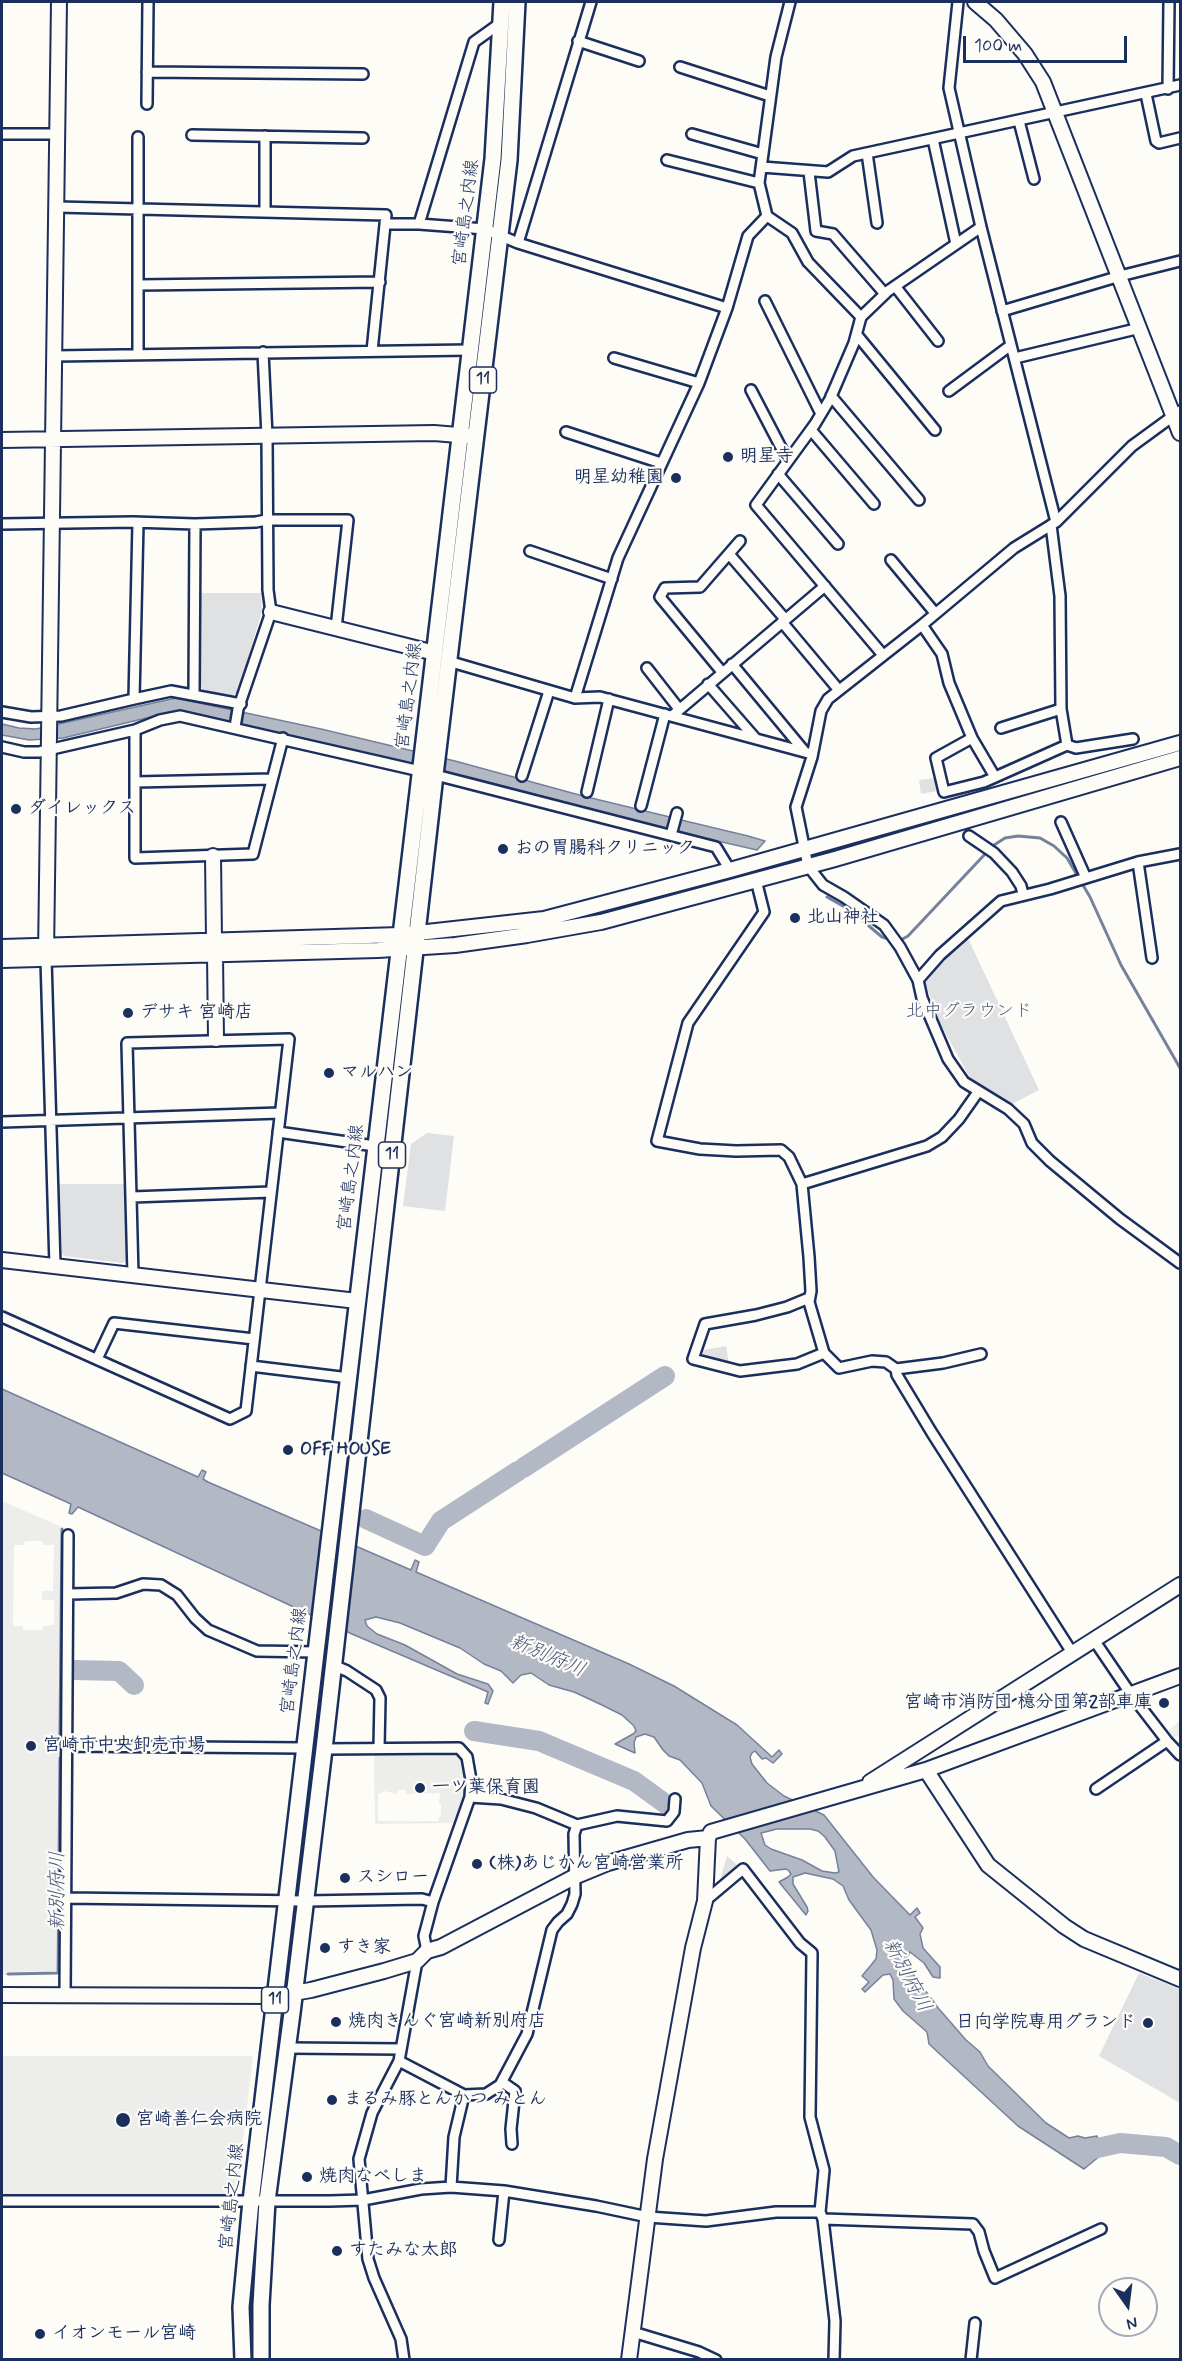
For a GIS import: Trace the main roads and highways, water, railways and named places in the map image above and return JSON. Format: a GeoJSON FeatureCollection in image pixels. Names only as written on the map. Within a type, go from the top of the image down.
{"type":"FeatureCollection","features":[{"type":"Feature","properties":{"kind":"main road","name":"宮崎島之内線"},"geometry":{"type":"LineString","coordinates":[[469,436],[470,350],[493,159],[502,2]]}},
{"type":"Feature","properties":{"kind":"main road","name":"宮崎島之内線"},"geometry":{"type":"LineString","coordinates":[[243,2360],[242,2307],[288,2048],[295,1992],[416,940],[429,766],[469,436],[500,237],[509,160],[517,2]]}},
{"type":"Feature","properties":{"kind":"main road","name":"宮崎島之内線"},"geometry":{"type":"LineString","coordinates":[[261,2360],[259,2201],[276,1996],[399,942],[429,766]]}},
{"type":"Feature","properties":{"kind":"water"},"geometry":{"type":"Polygon","coordinates":[[[176,698],[455,761],[674,818],[671,830],[473,778],[180,710],[63,738],[29,740],[2,735],[2,724],[36,729],[176,698]]]}},
{"type":"Feature","properties":{"kind":"water"},"geometry":{"type":"Polygon","coordinates":[[[677,819],[765,841],[757,850],[674,831],[677,819]]]}},
{"type":"Feature","properties":{"kind":"water"},"geometry":{"type":"Polygon","coordinates":[[[2,1389],[198,1477],[202,1470],[206,1472],[203,1479],[208,1482],[411,1570],[415,1560],[419,1562],[416,1572],[629,1664],[674,1686],[737,1725],[772,1757],[779,1750],[782,1754],[773,1763],[766,1758],[762,1759],[755,1751],[750,1757],[752,1764],[767,1783],[784,1796],[824,1815],[873,1877],[910,1915],[917,1908],[920,1913],[915,1917],[923,1928],[920,1934],[923,1948],[940,1967],[940,1978],[933,1977],[924,1963],[910,1952],[907,1957],[910,1970],[939,2009],[966,2040],[980,2052],[988,2066],[1046,2123],[1069,2138],[1097,2136],[1101,2155],[1084,2169],[1018,2126],[929,2044],[927,2032],[903,2011],[894,1999],[893,1980],[890,1974],[883,1975],[865,1992],[862,1989],[869,1982],[862,1976],[876,1959],[877,1950],[871,1930],[849,1900],[843,1886],[833,1879],[805,1873],[793,1877],[793,1884],[807,1907],[806,1915],[779,1882],[791,1874],[789,1871],[786,1869],[770,1871],[745,1839],[711,1806],[702,1783],[680,1760],[669,1756],[654,1737],[645,1734],[636,1737],[635,1753],[615,1744],[636,1731],[622,1715],[574,1692],[549,1685],[531,1673],[521,1675],[513,1683],[501,1671],[484,1664],[460,1648],[400,1623],[376,1617],[365,1620],[367,1626],[377,1634],[405,1645],[457,1674],[488,1684],[493,1691],[488,1704],[485,1703],[488,1692],[352,1634],[78,1507],[72,1514],[69,1513],[71,1504],[2,1473],[2,1389]],[[777,1829],[761,1833],[765,1845],[771,1849],[802,1860],[822,1871],[839,1872],[835,1851],[825,1837],[818,1831],[777,1829]]]}},
{"type":"Feature","properties":{"kind":"waterway"},"geometry":{"type":"LineString","coordinates":[[991,847],[1005,838],[1018,836],[1040,838],[1054,846],[1067,858],[1090,897],[1121,965],[1180,1068]]}},
{"type":"Feature","properties":{"kind":"waterway"},"geometry":{"type":"LineString","coordinates":[[899,941],[908,936],[987,852]]}},
{"type":"Feature","properties":{"kind":"waterway"},"geometry":{"type":"LineString","coordinates":[[827,897],[850,910],[882,937],[892,940]]}},
{"type":"Feature","properties":{"kind":"waterway","name":"新別府川"},"geometry":{"type":"LineString","coordinates":[[523,1468],[665,1376]]}},
{"type":"Feature","properties":{"kind":"waterway","name":"新別府川"},"geometry":{"type":"LineString","coordinates":[[366,1519],[425,1546],[441,1521],[518,1471]]}},
{"type":"Feature","properties":{"kind":"waterway","name":"新別府川"},"geometry":{"type":"LineString","coordinates":[[60,1734],[62,1529]]}},
{"type":"Feature","properties":{"kind":"waterway","name":"新別府川"},"geometry":{"type":"LineString","coordinates":[[74,1670],[119,1671],[134,1685]]}},
{"type":"Feature","properties":{"kind":"waterway","name":"新別府川"},"geometry":{"type":"LineString","coordinates":[[474,1731],[539,1741],[634,1781],[667,1805]]}},
{"type":"Feature","properties":{"kind":"waterway","name":"新別府川"},"geometry":{"type":"LineString","coordinates":[[8,1974],[58,1973],[60,1758]]}},
{"type":"Feature","properties":{"kind":"waterway","name":"新別府川"},"geometry":{"type":"LineString","coordinates":[[1075,2149],[1084,2151],[1120,2143],[1166,2147],[1180,2155]]}},
{"type":"Feature","properties":{"kind":"place","name":"明星寺"},"geometry":{"type":"Point","coordinates":[728,457]}},
{"type":"Feature","properties":{"kind":"place","name":"明星幼稚園"},"geometry":{"type":"Point","coordinates":[676,478]}},
{"type":"Feature","properties":{"kind":"place","name":"ダイレックス"},"geometry":{"type":"Point","coordinates":[16,809]}},
{"type":"Feature","properties":{"kind":"place","name":"おの胃腸科クリニック"},"geometry":{"type":"Point","coordinates":[503,849]}},
{"type":"Feature","properties":{"kind":"place","name":"北山神社"},"geometry":{"type":"Point","coordinates":[795,918]}},
{"type":"Feature","properties":{"kind":"place","name":"デサキ 宮崎店"},"geometry":{"type":"Point","coordinates":[128,1013]}},
{"type":"Feature","properties":{"kind":"place","name":"マルハン"},"geometry":{"type":"Point","coordinates":[329,1073]}},
{"type":"Feature","properties":{"kind":"place","name":"OFF HOUSE"},"geometry":{"type":"Point","coordinates":[288,1450]}},
{"type":"Feature","properties":{"kind":"place","name":"宮崎市消防団 檍分団第2部車庫"},"geometry":{"type":"Point","coordinates":[1164,1703]}},
{"type":"Feature","properties":{"kind":"place","name":"宮崎市中央卸売市場"},"geometry":{"type":"Point","coordinates":[31,1746]}},
{"type":"Feature","properties":{"kind":"place","name":"一ツ葉保育園"},"geometry":{"type":"Point","coordinates":[420,1788]}},
{"type":"Feature","properties":{"kind":"place","name":"(株)あじかん宮崎営業所"},"geometry":{"type":"Point","coordinates":[477,1864]}},
{"type":"Feature","properties":{"kind":"place","name":"スシロー"},"geometry":{"type":"Point","coordinates":[345,1878]}},
{"type":"Feature","properties":{"kind":"place","name":"すき家"},"geometry":{"type":"Point","coordinates":[325,1948]}},
{"type":"Feature","properties":{"kind":"place","name":"焼肉きんぐ宮崎新別府店"},"geometry":{"type":"Point","coordinates":[336,2022]}},
{"type":"Feature","properties":{"kind":"place","name":"日向学院専用グランド"},"geometry":{"type":"Point","coordinates":[1148,2023]}},
{"type":"Feature","properties":{"kind":"place","name":"まるみ豚とんかつ みとん"},"geometry":{"type":"Point","coordinates":[332,2100]}},
{"type":"Feature","properties":{"kind":"place","name":"宮崎善仁会病院"},"geometry":{"type":"Point","coordinates":[123,2120]}},
{"type":"Feature","properties":{"kind":"place","name":"焼肉なべしま"},"geometry":{"type":"Point","coordinates":[307,2177]}},
{"type":"Feature","properties":{"kind":"place","name":"すたみな太郎"},"geometry":{"type":"Point","coordinates":[337,2251]}},
{"type":"Feature","properties":{"kind":"place","name":"イオンモール宮崎"},"geometry":{"type":"Point","coordinates":[40,2334]}},
{"type":"Feature","properties":{"kind":"park label","name":"北中グラウンド"},"geometry":{"type":"Point","coordinates":[969,1012]}}]}
